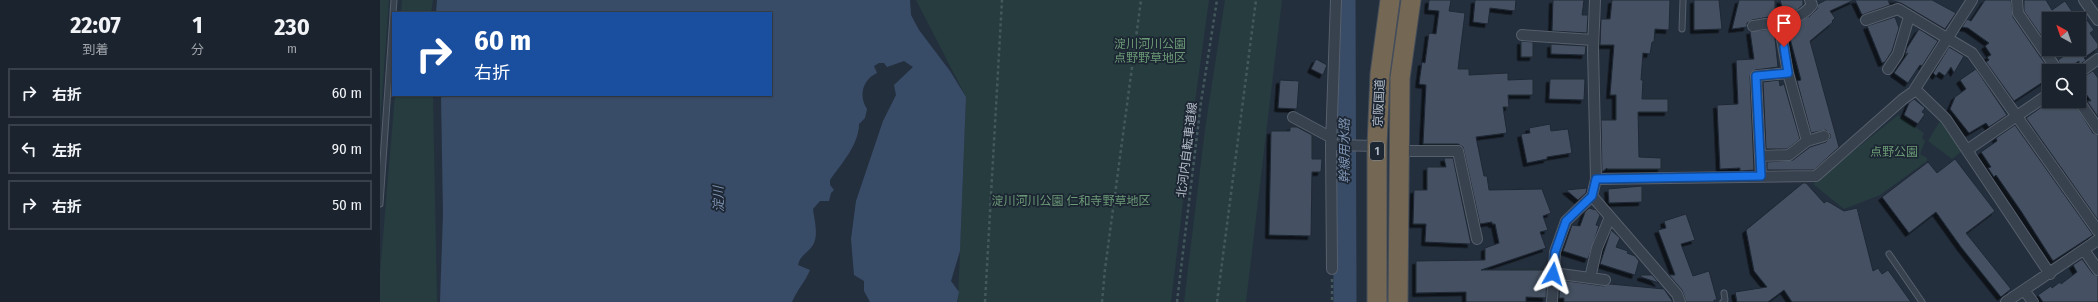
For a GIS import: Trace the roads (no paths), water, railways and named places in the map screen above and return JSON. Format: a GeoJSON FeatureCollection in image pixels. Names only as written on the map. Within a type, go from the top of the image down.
{"type":"FeatureCollection","features":[{"type":"Feature","properties":{"kind":"highway","name":"京阪国道"},"geometry":{"type":"LineString","coordinates":[[1377,302],[1369,146],[1390,0]]}},
{"type":"Feature","properties":{"kind":"highway","name":"京阪国道"},"geometry":{"type":"LineString","coordinates":[[1398,302],[1400,78],[1410,0]]}},
{"type":"Feature","properties":{"kind":"street"},"geometry":{"type":"LineString","coordinates":[[1332,268],[1332,142],[1336,0]]}},
{"type":"Feature","properties":{"kind":"street"},"geometry":{"type":"LineString","coordinates":[[1552,302],[1555,252],[1566,221],[1592,196],[1596,179],[1594,40],[1595,0]]}},
{"type":"Feature","properties":{"kind":"street"},"geometry":{"type":"LineString","coordinates":[[1753,26],[1793,19],[1806,12],[1812,5],[1810,0]]}},
{"type":"Feature","properties":{"kind":"street"},"geometry":{"type":"LineString","coordinates":[[1596,179],[1816,176],[1915,89],[1972,0]]}},
{"type":"Feature","properties":{"kind":"street"},"geometry":{"type":"LineString","coordinates":[[2017,0],[2018,13],[2053,64]]}},
{"type":"Feature","properties":{"kind":"street"},"geometry":{"type":"LineString","coordinates":[[2085,1],[2098,20]]}},
{"type":"Feature","properties":{"kind":"street"},"geometry":{"type":"LineString","coordinates":[[1866,20],[1898,9],[1909,17],[1972,53],[2098,231]]}},
{"type":"Feature","properties":{"kind":"street"},"geometry":{"type":"LineString","coordinates":[[1888,69],[1898,54],[1909,17]]}},
{"type":"Feature","properties":{"kind":"street"},"geometry":{"type":"LineString","coordinates":[[1778,22],[1788,73],[1807,141]]}},
{"type":"Feature","properties":{"kind":"street"},"geometry":{"type":"LineString","coordinates":[[1522,35],[1594,40]]}},
{"type":"Feature","properties":{"kind":"street"},"geometry":{"type":"LineString","coordinates":[[2086,67],[2098,59]]}},
{"type":"Feature","properties":{"kind":"street"},"geometry":{"type":"LineString","coordinates":[[1761,176],[1756,76],[1788,73]]}},
{"type":"Feature","properties":{"kind":"street"},"geometry":{"type":"LineString","coordinates":[[1915,89],[1946,118],[2050,274]]}},
{"type":"Feature","properties":{"kind":"street"},"geometry":{"type":"LineString","coordinates":[[1967,150],[2042,99]]}},
{"type":"Feature","properties":{"kind":"street"},"geometry":{"type":"LineString","coordinates":[[2084,108],[2098,129]]}},
{"type":"Feature","properties":{"kind":"street"},"geometry":{"type":"LineString","coordinates":[[1293,118],[1332,142],[1369,146]]}},
{"type":"Feature","properties":{"kind":"street"},"geometry":{"type":"LineString","coordinates":[[1760,156],[1789,155],[1807,141],[1824,136]]}},
{"type":"Feature","properties":{"kind":"street"},"geometry":{"type":"LineString","coordinates":[[1400,151],[1458,151],[1477,239]]}},
{"type":"Feature","properties":{"kind":"street"},"geometry":{"type":"LineString","coordinates":[[1592,196],[1677,294],[1680,302]]}},
{"type":"Feature","properties":{"kind":"street"},"geometry":{"type":"LineString","coordinates":[[1590,278],[1597,248],[1610,217]]}},
{"type":"Feature","properties":{"kind":"street"},"geometry":{"type":"LineString","coordinates":[[2006,302],[2050,274],[2098,240]]}},
{"type":"Feature","properties":{"kind":"street"},"geometry":{"type":"LineString","coordinates":[[2084,250],[2098,270]]}},
{"type":"Feature","properties":{"kind":"street"},"geometry":{"type":"LineString","coordinates":[[1553,274],[1605,280]]}},
{"type":"Feature","properties":{"kind":"street"},"geometry":{"type":"LineString","coordinates":[[2024,290],[2033,302]]}},
{"type":"Feature","properties":{"kind":"lane"},"geometry":{"type":"LineString","coordinates":[[393,12],[394,0]]}},
{"type":"Feature","properties":{"kind":"lane"},"geometry":{"type":"LineString","coordinates":[[1682,29],[1683,0]]}},
{"type":"Feature","properties":{"kind":"lane"},"geometry":{"type":"LineString","coordinates":[[380,204],[392,29]]}},
{"type":"Feature","properties":{"kind":"lane"},"geometry":{"type":"LineString","coordinates":[[1889,254],[1922,302]]}},
{"type":"Feature","properties":{"kind":"lane"},"geometry":{"type":"LineString","coordinates":[[1723,302],[1725,300],[1724,293]]}},
{"type":"Feature","properties":{"kind":"water","name":"淀川"},"geometry":{"type":"Polygon","coordinates":[[[437,0],[910,0],[911,15],[919,30],[950,71],[966,97],[960,251],[951,281],[959,292],[957,302],[870,302],[864,291],[864,281],[854,275],[851,239],[856,201],[883,121],[896,95],[894,85],[913,67],[904,61],[887,67],[884,63],[879,63],[874,66],[877,73],[868,79],[863,88],[863,99],[867,109],[865,118],[859,124],[853,147],[830,180],[830,185],[834,190],[831,193],[829,201],[820,201],[813,209],[816,232],[815,241],[811,248],[802,256],[798,265],[810,270],[792,302],[440,302],[443,214],[441,96],[772,96],[772,12],[436,12],[437,0]]]}},
{"type":"Feature","properties":{"kind":"waterway","name":"幹線用水路"},"geometry":{"type":"LineString","coordinates":[[1344,0],[1345,302]]}},
{"type":"Feature","properties":{"kind":"park label","name":"淀川河川公園 点野野草地区"},"geometry":{"type":"Point","coordinates":[1150,51]}},
{"type":"Feature","properties":{"kind":"park label","name":"点野公園"},"geometry":{"type":"Point","coordinates":[1894,152]}},
{"type":"Feature","properties":{"kind":"park label","name":"淀川河川公園 仁和寺野草地区"},"geometry":{"type":"Point","coordinates":[1071,201]}}]}
